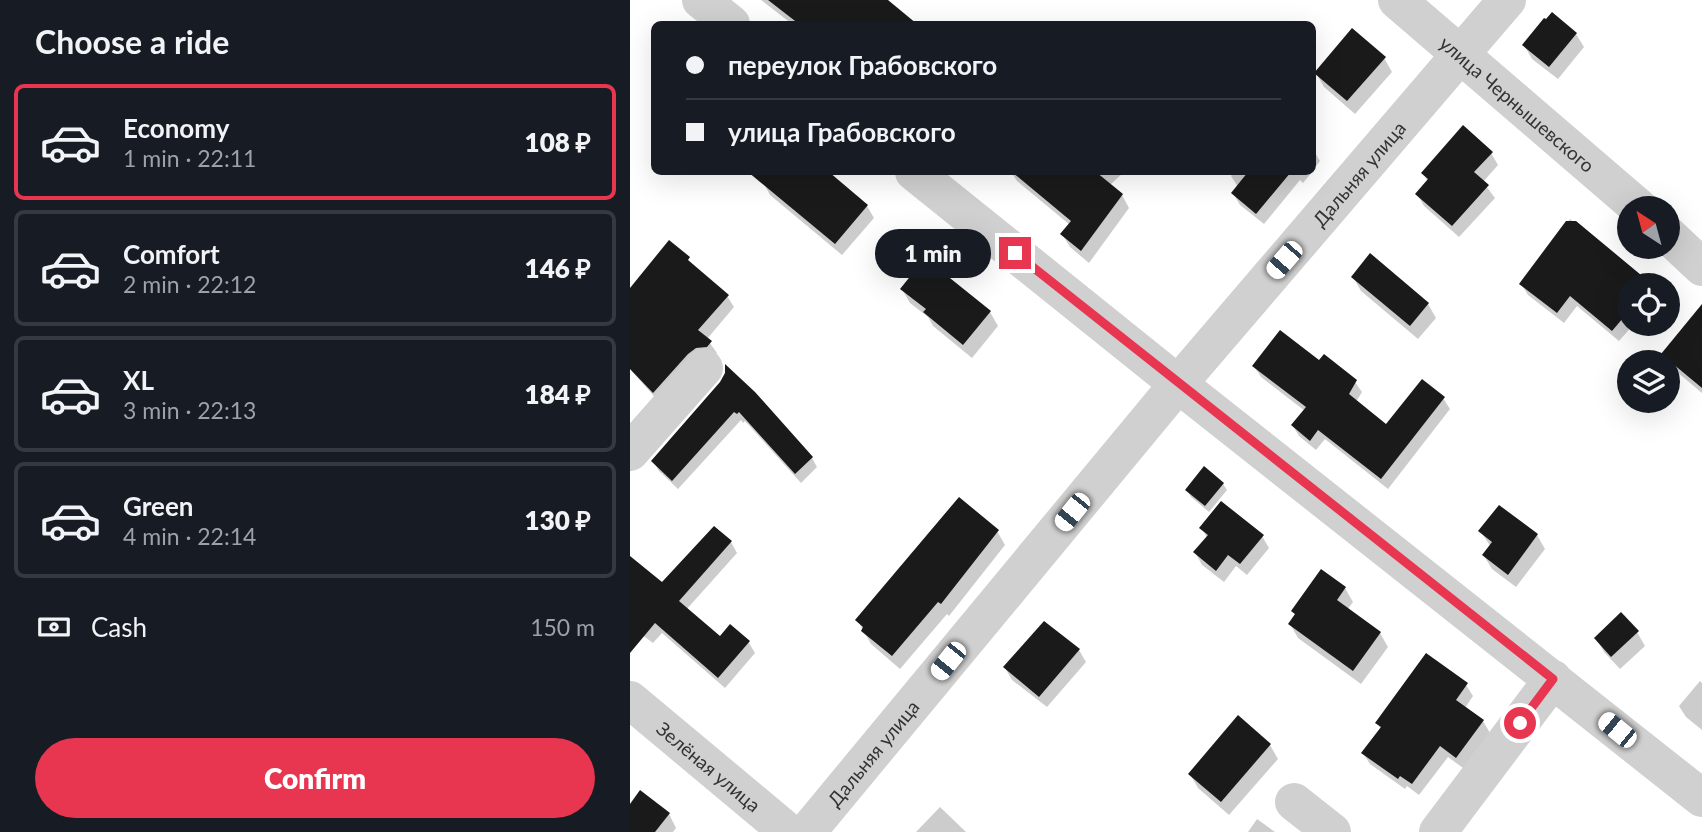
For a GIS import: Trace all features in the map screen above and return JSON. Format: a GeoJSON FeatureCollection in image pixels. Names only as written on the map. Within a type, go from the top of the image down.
{"type":"FeatureCollection","features":[{"type":"Feature","properties":{"kind":"street"},"geometry":{"type":"LineString","coordinates":[[701,0],[727,21]]}},
{"type":"Feature","properties":{"kind":"street","name":"улица Чернышевского"},"geometry":{"type":"LineString","coordinates":[[1397,0],[1625,196]]}},
{"type":"Feature","properties":{"kind":"street","name":"Дальняя улица"},"geometry":{"type":"LineString","coordinates":[[807,832],[1178,384],[1507,0]]}},
{"type":"Feature","properties":{"kind":"street"},"geometry":{"type":"LineString","coordinates":[[918,175],[1702,798]]}},
{"type":"Feature","properties":{"kind":"street"},"geometry":{"type":"LineString","coordinates":[[1680,246],[1702,267]]}},
{"type":"Feature","properties":{"kind":"street"},"geometry":{"type":"LineString","coordinates":[[630,452],[704,368]]}},
{"type":"Feature","properties":{"kind":"street"},"geometry":{"type":"LineString","coordinates":[[1438,832],[1553,679]]}},
{"type":"Feature","properties":{"kind":"street","name":"Зелёная улица"},"geometry":{"type":"LineString","coordinates":[[630,700],[788,832]]}},
{"type":"Feature","properties":{"kind":"street"},"geometry":{"type":"LineString","coordinates":[[1294,802],[1332,832]]}},
{"type":"Feature","properties":{"kind":"building"},"geometry":{"type":"Polygon","coordinates":[[[768,0],[888,0],[913,21],[795,21],[768,0]]]}},
{"type":"Feature","properties":{"kind":"building"},"geometry":{"type":"Polygon","coordinates":[[[1552,12],[1577,33],[1549,67],[1522,45],[1552,12]]]}},
{"type":"Feature","properties":{"kind":"building"},"geometry":{"type":"Polygon","coordinates":[[[1352,28],[1386,57],[1347,101],[1316,75],[1316,71],[1352,28]]]}},
{"type":"Feature","properties":{"kind":"building"},"geometry":{"type":"Polygon","coordinates":[[[1463,125],[1493,152],[1474,172],[1489,185],[1452,226],[1415,194],[1428,179],[1421,173],[1463,125]]]}},
{"type":"Feature","properties":{"kind":"building"},"geometry":{"type":"Polygon","coordinates":[[[752,175],[833,175],[868,205],[835,244],[752,175]]]}},
{"type":"Feature","properties":{"kind":"building"},"geometry":{"type":"Polygon","coordinates":[[[1016,175],[1100,175],[1123,194],[1081,251],[1060,234],[1071,221],[1016,175]]]}},
{"type":"Feature","properties":{"kind":"building"},"geometry":{"type":"Polygon","coordinates":[[[1246,175],[1288,175],[1256,214],[1231,193],[1246,175]]]}},
{"type":"Feature","properties":{"kind":"building"},"geometry":{"type":"Polygon","coordinates":[[[1566,221],[1576,221],[1617,255],[1617,259],[1622,259],[1639,273],[1617,273],[1617,325],[1612,331],[1570,296],[1557,313],[1519,284],[1566,221]]]}},
{"type":"Feature","properties":{"kind":"building"},"geometry":{"type":"Polygon","coordinates":[[[669,240],[729,295],[698,330],[712,341],[707,347],[696,348],[688,354],[653,393],[630,369],[630,288],[669,240]]]}},
{"type":"Feature","properties":{"kind":"building"},"geometry":{"type":"Polygon","coordinates":[[[1370,253],[1429,303],[1410,326],[1351,277],[1370,253]]]}},
{"type":"Feature","properties":{"kind":"building"},"geometry":{"type":"Polygon","coordinates":[[[925,258],[991,311],[963,345],[923,312],[926,309],[900,289],[925,258]]]}},
{"type":"Feature","properties":{"kind":"building"},"geometry":{"type":"Polygon","coordinates":[[[1702,304],[1702,388],[1680,370],[1680,350],[1664,350],[1676,336],[1680,336],[1680,331],[1702,304]]]}},
{"type":"Feature","properties":{"kind":"building"},"geometry":{"type":"Polygon","coordinates":[[[1280,330],[1319,360],[1324,354],[1357,380],[1349,394],[1386,424],[1422,379],[1445,397],[1381,479],[1318,430],[1310,441],[1291,425],[1306,407],[1252,366],[1280,330]]]}},
{"type":"Feature","properties":{"kind":"building"},"geometry":{"type":"Polygon","coordinates":[[[725,364],[755,392],[813,457],[795,474],[739,412],[734,412],[672,481],[651,461],[720,382],[725,373],[725,364]]]}},
{"type":"Feature","properties":{"kind":"building"},"geometry":{"type":"Polygon","coordinates":[[[1204,466],[1224,483],[1205,506],[1185,490],[1204,466]]]}},
{"type":"Feature","properties":{"kind":"building"},"geometry":{"type":"Polygon","coordinates":[[[959,497],[999,530],[941,604],[938,602],[892,656],[861,631],[863,627],[855,620],[959,497]]]}},
{"type":"Feature","properties":{"kind":"building"},"geometry":{"type":"Polygon","coordinates":[[[1221,501],[1264,535],[1240,564],[1228,555],[1216,571],[1193,552],[1208,535],[1199,528],[1221,501]]]}},
{"type":"Feature","properties":{"kind":"building"},"geometry":{"type":"Polygon","coordinates":[[[1499,505],[1538,534],[1508,575],[1482,555],[1492,542],[1478,531],[1499,505]]]}},
{"type":"Feature","properties":{"kind":"building"},"geometry":{"type":"Polygon","coordinates":[[[714,526],[732,541],[679,601],[720,636],[730,624],[750,641],[718,678],[655,623],[630,653],[630,556],[662,582],[714,526]]]}},
{"type":"Feature","properties":{"kind":"building"},"geometry":{"type":"Polygon","coordinates":[[[1321,569],[1346,587],[1337,600],[1381,632],[1353,671],[1288,624],[1295,614],[1291,611],[1321,569]]]}},
{"type":"Feature","properties":{"kind":"building"},"geometry":{"type":"Polygon","coordinates":[[[1621,612],[1639,631],[1611,657],[1594,638],[1621,612]]]}},
{"type":"Feature","properties":{"kind":"building"},"geometry":{"type":"Polygon","coordinates":[[[1044,621],[1080,649],[1039,697],[1003,667],[1044,621]]]}},
{"type":"Feature","properties":{"kind":"building"},"geometry":{"type":"Polygon","coordinates":[[[1426,653],[1468,683],[1456,700],[1484,720],[1456,758],[1440,746],[1412,784],[1400,776],[1398,779],[1361,753],[1381,727],[1375,723],[1426,653]]]}},
{"type":"Feature","properties":{"kind":"building"},"geometry":{"type":"Polygon","coordinates":[[[1238,715],[1271,744],[1221,802],[1188,774],[1238,715]]]}},
{"type":"Feature","properties":{"kind":"building"},"geometry":{"type":"Polygon","coordinates":[[[640,790],[670,813],[655,832],[630,832],[630,804],[640,790]]]}},
{"type":"Feature","properties":{"kind":"route"},"geometry":{"type":"LineString","coordinates":[[1015,253],[1553,679],[1520,723]]}}]}
